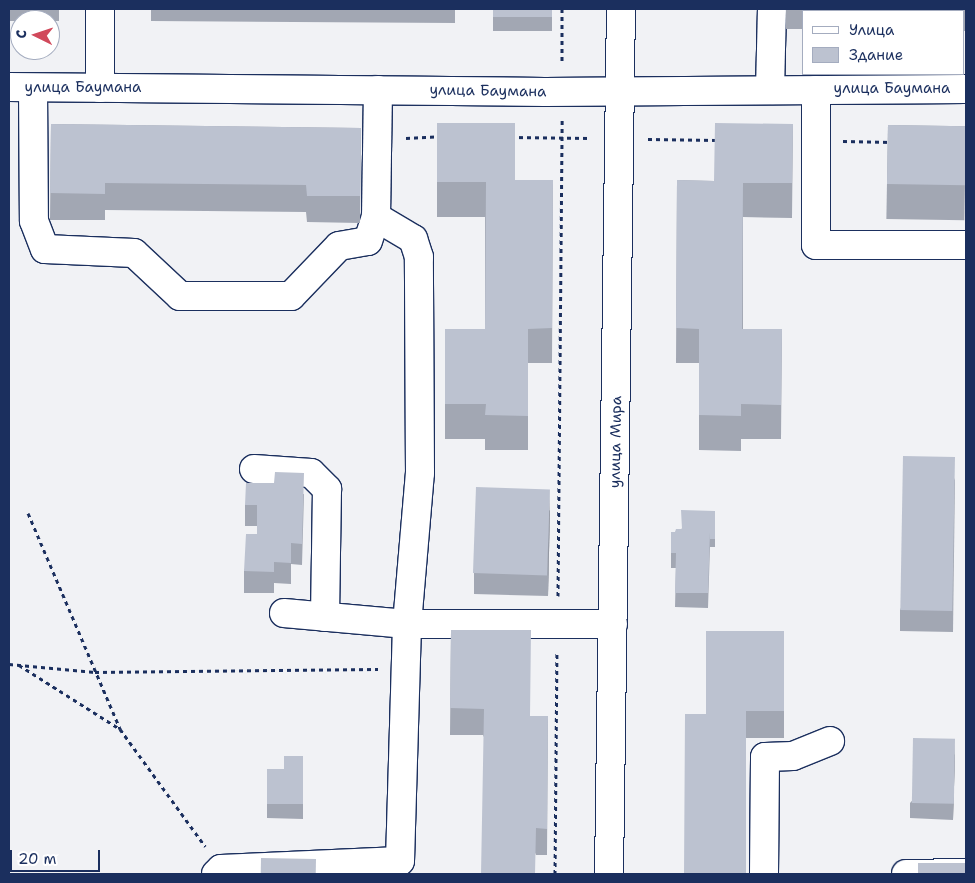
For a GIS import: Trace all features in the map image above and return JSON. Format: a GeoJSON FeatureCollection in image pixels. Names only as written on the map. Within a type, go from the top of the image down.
{"type":"FeatureCollection","features":[{"type":"Feature","properties":{"kind":"street"},"geometry":{"type":"LineString","coordinates":[[100,9],[100,88]]}},
{"type":"Feature","properties":{"kind":"street","name":"улица Мира"},"geometry":{"type":"LineString","coordinates":[[609,874],[621,9]]}},
{"type":"Feature","properties":{"kind":"street"},"geometry":{"type":"LineString","coordinates":[[770,90],[772,9]]}},
{"type":"Feature","properties":{"kind":"street"},"geometry":{"type":"LineString","coordinates":[[21,87],[34,220],[45,248],[134,253],[180,296],[291,296],[339,246],[368,241],[376,217],[378,90]]}},
{"type":"Feature","properties":{"kind":"street","name":"улица Баумана"},"geometry":{"type":"LineString","coordinates":[[21,87],[562,92],[966,89]]}},
{"type":"Feature","properties":{"kind":"street"},"geometry":{"type":"LineString","coordinates":[[816,90],[816,245],[966,245]]}},
{"type":"Feature","properties":{"kind":"street"},"geometry":{"type":"LineString","coordinates":[[229,871],[400,860],[407,624],[420,473],[419,257],[413,238],[376,217]]}},
{"type":"Feature","properties":{"kind":"street"},"geometry":{"type":"LineString","coordinates":[[254,469],[311,473],[327,489],[325,617]]}},
{"type":"Feature","properties":{"kind":"street"},"geometry":{"type":"LineString","coordinates":[[284,613],[407,624],[613,624]]}},
{"type":"Feature","properties":{"kind":"street"},"geometry":{"type":"LineString","coordinates":[[764,874],[765,757],[792,756],[830,741]]}},
{"type":"Feature","properties":{"kind":"street"},"geometry":{"type":"LineString","coordinates":[[906,874],[966,873]]}},
{"type":"Feature","properties":{"kind":"path"},"geometry":{"type":"LineString","coordinates":[[555,874],[562,9]]}},
{"type":"Feature","properties":{"kind":"path"},"geometry":{"type":"LineString","coordinates":[[378,140],[450,136]]}},
{"type":"Feature","properties":{"kind":"path"},"geometry":{"type":"LineString","coordinates":[[506,137],[728,140]]}},
{"type":"Feature","properties":{"kind":"path"},"geometry":{"type":"LineString","coordinates":[[816,141],[900,142]]}},
{"type":"Feature","properties":{"kind":"path"},"geometry":{"type":"LineString","coordinates":[[28,513],[120,729],[229,871]]}},
{"type":"Feature","properties":{"kind":"path"},"geometry":{"type":"LineString","coordinates":[[9,664],[96,672],[406,669]]}},
{"type":"Feature","properties":{"kind":"path"},"geometry":{"type":"LineString","coordinates":[[18,664],[120,729]]}},
{"type":"Feature","properties":{"kind":"building"},"geometry":{"type":"Polygon","coordinates":[[[493,9],[552,9],[552,17],[493,17],[493,9]]]}},
{"type":"Feature","properties":{"kind":"building"},"geometry":{"type":"Polygon","coordinates":[[[437,123],[515,123],[515,180],[553,180],[552,328],[528,329],[528,416],[485,415],[486,404],[445,404],[445,329],[485,329],[486,182],[437,182],[437,123]]]}},
{"type":"Feature","properties":{"kind":"building"},"geometry":{"type":"Polygon","coordinates":[[[715,123],[793,124],[792,183],[743,183],[742,329],[782,329],[781,405],[741,404],[741,416],[699,415],[699,329],[676,328],[677,180],[714,181],[715,123]]]}},
{"type":"Feature","properties":{"kind":"building"},"geometry":{"type":"Polygon","coordinates":[[[51,124],[361,128],[360,196],[307,196],[306,185],[105,183],[105,194],[50,193],[51,124]]]}},
{"type":"Feature","properties":{"kind":"building"},"geometry":{"type":"Polygon","coordinates":[[[888,125],[966,126],[965,185],[887,184],[888,125]]]}},
{"type":"Feature","properties":{"kind":"building"},"geometry":{"type":"Polygon","coordinates":[[[903,456],[955,457],[952,611],[900,610],[903,456]]]}},
{"type":"Feature","properties":{"kind":"building"},"geometry":{"type":"Polygon","coordinates":[[[275,472],[304,473],[302,544],[291,543],[291,563],[274,562],[274,572],[244,571],[246,534],[257,534],[257,505],[245,505],[246,483],[274,483],[275,472]]]}},
{"type":"Feature","properties":{"kind":"building"},"geometry":{"type":"Polygon","coordinates":[[[476,487],[550,490],[547,576],[473,573],[476,487]]]}},
{"type":"Feature","properties":{"kind":"building"},"geometry":{"type":"Polygon","coordinates":[[[681,510],[715,511],[715,539],[710,539],[710,532],[675,532],[676,529],[682,529],[681,510]]]}},
{"type":"Feature","properties":{"kind":"building"},"geometry":{"type":"Polygon","coordinates":[[[671,532],[710,532],[708,593],[675,593],[676,553],[671,553],[671,532]]]}},
{"type":"Feature","properties":{"kind":"building"},"geometry":{"type":"Polygon","coordinates":[[[451,630],[531,630],[530,716],[548,716],[547,829],[536,828],[535,874],[481,874],[484,709],[450,708],[451,630]]]}},
{"type":"Feature","properties":{"kind":"building"},"geometry":{"type":"Polygon","coordinates":[[[706,631],[784,631],[784,711],[746,711],[746,874],[684,874],[685,714],[706,714],[706,631]]]}},
{"type":"Feature","properties":{"kind":"building"},"geometry":{"type":"Polygon","coordinates":[[[913,738],[955,739],[954,804],[912,803],[913,738]]]}},
{"type":"Feature","properties":{"kind":"building"},"geometry":{"type":"Polygon","coordinates":[[[284,756],[303,756],[303,804],[267,804],[267,769],[284,769],[284,756]]]}},
{"type":"Feature","properties":{"kind":"building"},"geometry":{"type":"Polygon","coordinates":[[[261,858],[316,859],[316,874],[261,874],[261,858]]]}},
{"type":"Feature","properties":{"kind":"building"},"geometry":{"type":"Polygon","coordinates":[[[918,863],[966,863],[966,874],[918,874],[918,863]]]}}]}
